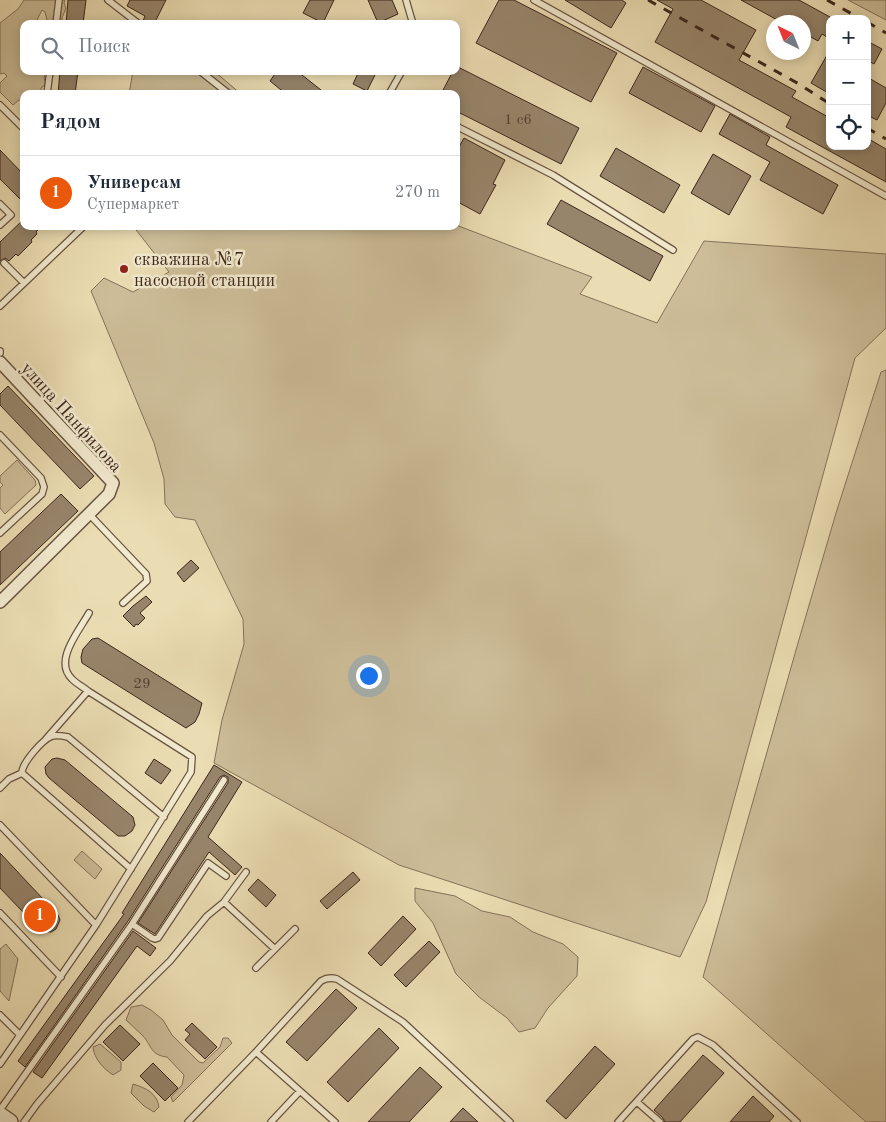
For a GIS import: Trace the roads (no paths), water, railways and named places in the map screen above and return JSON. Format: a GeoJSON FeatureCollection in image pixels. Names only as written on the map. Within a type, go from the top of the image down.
{"type":"FeatureCollection","features":[{"type":"Feature","properties":{"kind":"street","name":"улица Панфилова"},"geometry":{"type":"LineString","coordinates":[[0,362],[112,483],[109,494],[0,602]]}},
{"type":"Feature","properties":{"kind":"lane"},"geometry":{"type":"LineString","coordinates":[[56,20],[59,0]]}},
{"type":"Feature","properties":{"kind":"lane"},"geometry":{"type":"LineString","coordinates":[[108,0],[134,20]]}},
{"type":"Feature","properties":{"kind":"lane"},"geometry":{"type":"LineString","coordinates":[[406,0],[412,20]]}},
{"type":"Feature","properties":{"kind":"lane"},"geometry":{"type":"LineString","coordinates":[[534,0],[886,196]]}},
{"type":"Feature","properties":{"kind":"lane"},"geometry":{"type":"LineString","coordinates":[[48,90],[49,75]]}},
{"type":"Feature","properties":{"kind":"lane"},"geometry":{"type":"LineString","coordinates":[[205,75],[224,90]]}},
{"type":"Feature","properties":{"kind":"lane"},"geometry":{"type":"LineString","coordinates":[[392,90],[400,75]]}},
{"type":"Feature","properties":{"kind":"lane"},"geometry":{"type":"LineString","coordinates":[[0,106],[20,125]]}},
{"type":"Feature","properties":{"kind":"lane"},"geometry":{"type":"LineString","coordinates":[[460,128],[553,175],[673,250]]}},
{"type":"Feature","properties":{"kind":"lane"},"geometry":{"type":"LineString","coordinates":[[0,204],[11,215],[0,225]]}},
{"type":"Feature","properties":{"kind":"lane"},"geometry":{"type":"LineString","coordinates":[[0,306],[80,230]]}},
{"type":"Feature","properties":{"kind":"lane"},"geometry":{"type":"LineString","coordinates":[[4,263],[24,283]]}},
{"type":"Feature","properties":{"kind":"lane"},"geometry":{"type":"LineString","coordinates":[[0,435],[41,478],[44,487],[42,494],[0,533]]}},
{"type":"Feature","properties":{"kind":"lane"},"geometry":{"type":"LineString","coordinates":[[89,514],[146,574],[147,581],[123,603]]}},
{"type":"Feature","properties":{"kind":"lane"},"geometry":{"type":"LineString","coordinates":[[0,1064],[96,925],[191,772],[192,757],[71,679],[64,667],[66,654],[89,613]]}},
{"type":"Feature","properties":{"kind":"lane"},"geometry":{"type":"LineString","coordinates":[[0,788],[9,779],[22,773],[25,762],[88,691]]}},
{"type":"Feature","properties":{"kind":"lane"},"geometry":{"type":"LineString","coordinates":[[46,739],[53,736],[68,738],[164,817]]}},
{"type":"Feature","properties":{"kind":"lane"},"geometry":{"type":"LineString","coordinates":[[22,773],[131,869]]}},
{"type":"Feature","properties":{"kind":"lane"},"geometry":{"type":"LineString","coordinates":[[4,1118],[224,780]]}},
{"type":"Feature","properties":{"kind":"lane"},"geometry":{"type":"LineString","coordinates":[[0,825],[96,925]]}},
{"type":"Feature","properties":{"kind":"lane"},"geometry":{"type":"LineString","coordinates":[[132,924],[152,938],[158,938],[208,863],[226,876]]}},
{"type":"Feature","properties":{"kind":"lane"},"geometry":{"type":"LineString","coordinates":[[24,1122],[105,1024],[170,961],[207,916],[224,902],[246,872]]}},
{"type":"Feature","properties":{"kind":"lane"},"geometry":{"type":"LineString","coordinates":[[224,902],[275,949]]}},
{"type":"Feature","properties":{"kind":"lane"},"geometry":{"type":"LineString","coordinates":[[0,913],[61,977]]}},
{"type":"Feature","properties":{"kind":"lane"},"geometry":{"type":"LineString","coordinates":[[256,968],[295,929]]}},
{"type":"Feature","properties":{"kind":"lane"},"geometry":{"type":"LineString","coordinates":[[188,1122],[321,981],[326,978],[337,979],[403,1022],[507,1121]]}},
{"type":"Feature","properties":{"kind":"lane"},"geometry":{"type":"LineString","coordinates":[[0,1015],[20,1035]]}},
{"type":"Feature","properties":{"kind":"lane"},"geometry":{"type":"LineString","coordinates":[[618,1122],[692,1039],[698,1037],[713,1045],[796,1122]]}},
{"type":"Feature","properties":{"kind":"lane"},"geometry":{"type":"LineString","coordinates":[[256,1052],[335,1122]]}},
{"type":"Feature","properties":{"kind":"lane"},"geometry":{"type":"LineString","coordinates":[[272,1122],[300,1091]]}},
{"type":"Feature","properties":{"kind":"lane"},"geometry":{"type":"LineString","coordinates":[[637,1102],[660,1122]]}},
{"type":"Feature","properties":{"kind":"railway"},"geometry":{"type":"LineString","coordinates":[[648,0],[799,84],[826,101]]}},
{"type":"Feature","properties":{"kind":"railway"},"geometry":{"type":"LineString","coordinates":[[827,0],[854,15]]}},
{"type":"Feature","properties":{"kind":"railway"},"geometry":{"type":"LineString","coordinates":[[871,24],[886,33]]}},
{"type":"Feature","properties":{"kind":"railway"},"geometry":{"type":"LineString","coordinates":[[871,130],[886,139]]}},
{"type":"Feature","properties":{"kind":"place","name":"скважина №7 насосной станции"},"geometry":{"type":"Point","coordinates":[124,269]}},
{"type":"Feature","properties":{"kind":"place","name":"Универсам"},"geometry":{"type":"Point","coordinates":[40,916]}}]}
